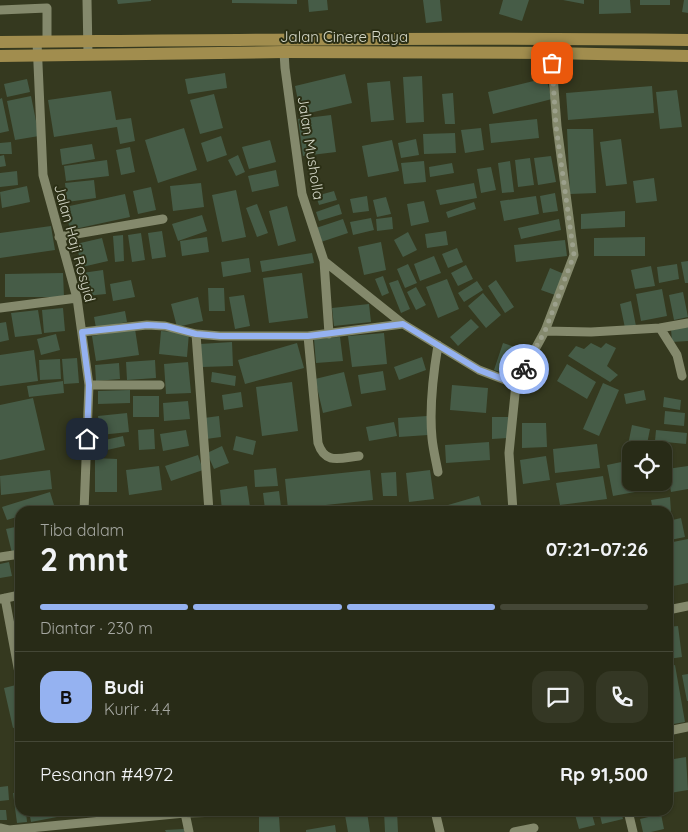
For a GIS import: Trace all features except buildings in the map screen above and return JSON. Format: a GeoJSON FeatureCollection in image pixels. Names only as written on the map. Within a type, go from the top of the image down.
{"type":"FeatureCollection","features":[{"type":"Feature","properties":{"kind":"main road","name":"Jalan Cinere Raya"},"geometry":{"type":"LineString","coordinates":[[0,42],[550,38],[688,40]]}},
{"type":"Feature","properties":{"kind":"main road","name":"Jalan Cinere Raya"},"geometry":{"type":"LineString","coordinates":[[0,56],[284,52],[551,53],[688,56]]}},
{"type":"Feature","properties":{"kind":"street"},"geometry":{"type":"LineString","coordinates":[[87,0],[88,54]]}},
{"type":"Feature","properties":{"kind":"street","name":"Jalan Haji Rosyid"},"geometry":{"type":"LineString","coordinates":[[0,10],[46,8],[42,42],[37,56],[43,175],[77,298],[89,385],[84,506]]}},
{"type":"Feature","properties":{"kind":"street"},"geometry":{"type":"LineString","coordinates":[[513,506],[509,453],[516,384],[545,331],[574,255],[556,126],[550,38]]}},
{"type":"Feature","properties":{"kind":"street","name":"Jalan Musholla"},"geometry":{"type":"LineString","coordinates":[[284,52],[302,194],[324,261],[329,334]]}},
{"type":"Feature","properties":{"kind":"street"},"geometry":{"type":"LineString","coordinates":[[59,237],[163,219]]}},
{"type":"Feature","properties":{"kind":"street"},"geometry":{"type":"LineString","coordinates":[[324,261],[403,324],[479,370],[516,384]]}},
{"type":"Feature","properties":{"kind":"street"},"geometry":{"type":"LineString","coordinates":[[0,308],[77,298]]}},
{"type":"Feature","properties":{"kind":"street"},"geometry":{"type":"LineString","coordinates":[[82,332],[147,325],[166,326],[196,334],[220,336],[308,336],[403,324]]}},
{"type":"Feature","properties":{"kind":"street"},"geometry":{"type":"LineString","coordinates":[[545,331],[592,332],[660,328],[688,324]]}},
{"type":"Feature","properties":{"kind":"street"},"geometry":{"type":"LineString","coordinates":[[660,328],[677,355],[682,376]]}},
{"type":"Feature","properties":{"kind":"street"},"geometry":{"type":"LineString","coordinates":[[196,334],[209,506]]}},
{"type":"Feature","properties":{"kind":"street"},"geometry":{"type":"LineString","coordinates":[[308,336],[320,450],[324,456],[329,458],[359,456]]}},
{"type":"Feature","properties":{"kind":"street"},"geometry":{"type":"LineString","coordinates":[[438,345],[432,377],[431,409],[432,438],[438,472]]}},
{"type":"Feature","properties":{"kind":"street"},"geometry":{"type":"LineString","coordinates":[[89,385],[160,385]]}},
{"type":"Feature","properties":{"kind":"street"},"geometry":{"type":"LineString","coordinates":[[0,557],[15,555]]}},
{"type":"Feature","properties":{"kind":"street"},"geometry":{"type":"LineString","coordinates":[[15,596],[2,599],[15,656]]}},
{"type":"Feature","properties":{"kind":"street"},"geometry":{"type":"LineString","coordinates":[[673,609],[688,606]]}},
{"type":"Feature","properties":{"kind":"street"},"geometry":{"type":"LineString","coordinates":[[673,729],[688,727]]}},
{"type":"Feature","properties":{"kind":"street"},"geometry":{"type":"LineString","coordinates":[[6,830],[129,816]]}},
{"type":"Feature","properties":{"kind":"street"},"geometry":{"type":"LineString","coordinates":[[186,816],[189,832]]}},
{"type":"Feature","properties":{"kind":"street"},"geometry":{"type":"LineString","coordinates":[[436,816],[440,832]]}},
{"type":"Feature","properties":{"kind":"street"},"geometry":{"type":"LineString","coordinates":[[629,816],[633,832]]}},
{"type":"Feature","properties":{"kind":"street"},"geometry":{"type":"LineString","coordinates":[[514,832],[534,828]]}},
{"type":"Feature","properties":{"kind":"way so far"},"geometry":{"type":"LineString","coordinates":[[524,369],[545,331],[574,255],[556,126],[552,63]]}},
{"type":"Feature","properties":{"kind":"route"},"geometry":{"type":"LineString","coordinates":[[87,439],[89,385],[82,332],[147,325],[166,326],[196,334],[220,336],[308,336],[403,324],[479,370],[516,384],[524,369]]}}]}
